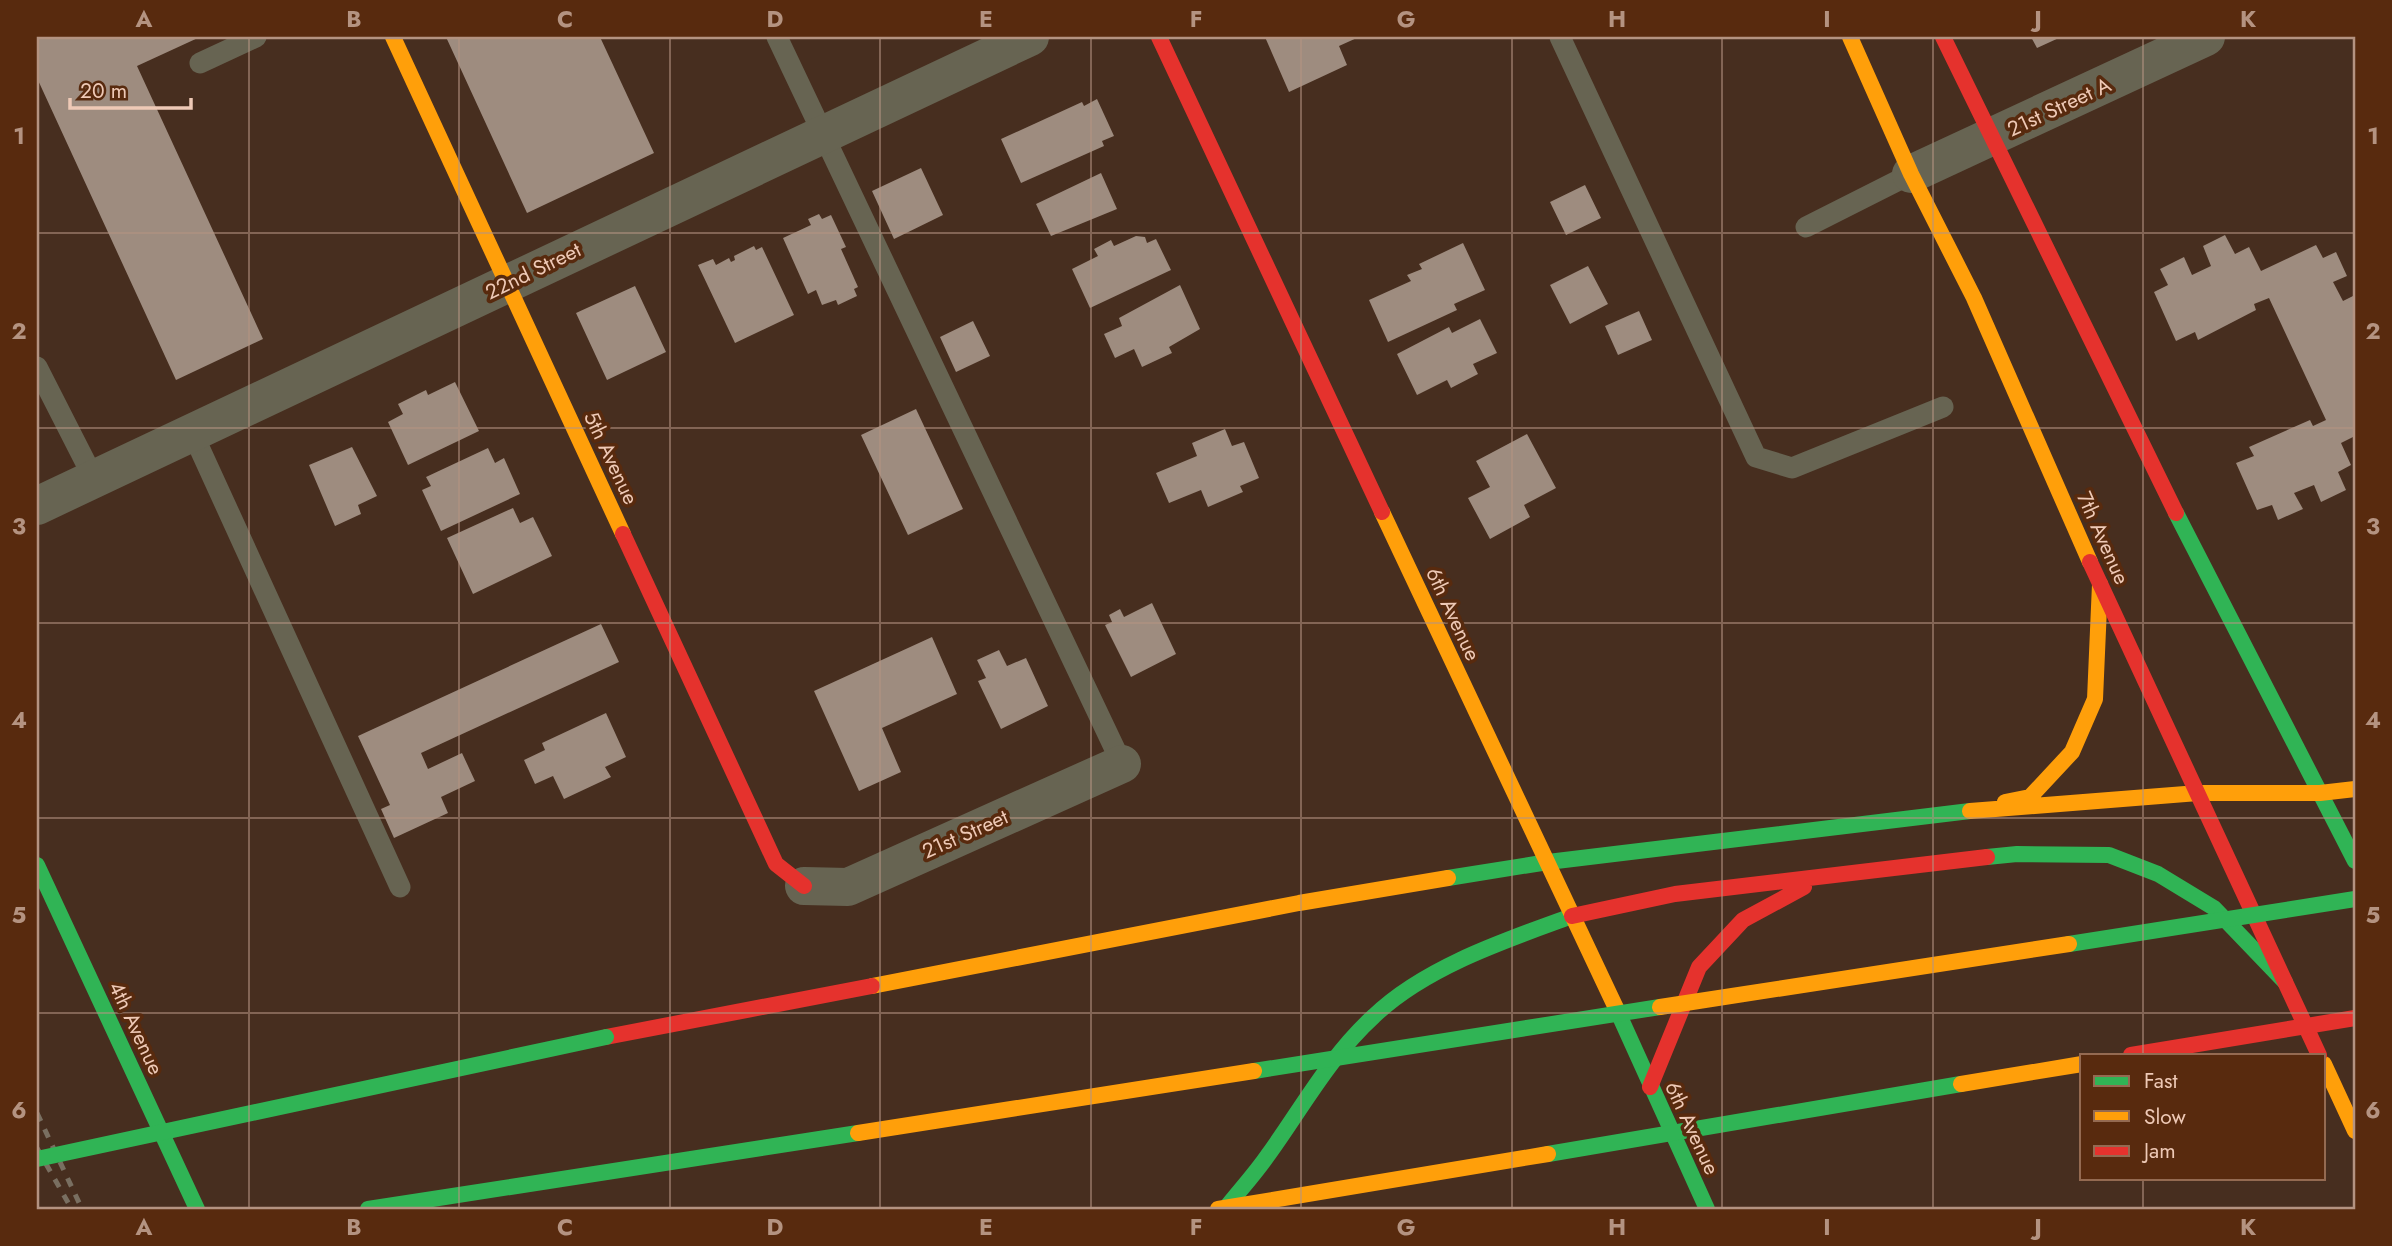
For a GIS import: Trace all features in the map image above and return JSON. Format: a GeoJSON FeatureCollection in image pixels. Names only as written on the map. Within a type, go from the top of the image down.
{"type":"FeatureCollection","features":[{"type":"Feature","properties":{"kind":"main road","name":"5th Avenue"},"geometry":{"type":"LineString","coordinates":[[393,37],[776,864],[804,886]]}},
{"type":"Feature","properties":{"kind":"main road","name":"6th Avenue"},"geometry":{"type":"LineString","coordinates":[[1159,37],[1574,915],[1707,1209]]}},
{"type":"Feature","properties":{"kind":"main road","name":"7th Avenue"},"geometry":{"type":"LineString","coordinates":[[1850,37],[1911,174],[1974,298],[2100,584],[2319,1054]]}},
{"type":"Feature","properties":{"kind":"main road"},"geometry":{"type":"LineString","coordinates":[[1943,37],[2145,453],[2355,862]]}},
{"type":"Feature","properties":{"kind":"main road"},"geometry":{"type":"LineString","coordinates":[[1956,812],[2030,797],[2072,752],[2095,699],[2100,584]]}},
{"type":"Feature","properties":{"kind":"main road"},"geometry":{"type":"LineString","coordinates":[[37,1158],[606,1037],[1299,903],[1548,862],[1956,812],[2199,793],[2320,793],[2355,789]]}},
{"type":"Feature","properties":{"kind":"main road"},"geometry":{"type":"LineString","coordinates":[[1225,1209],[1268,1155],[1316,1082],[1374,1015],[1435,973],[1497,943],[1574,915],[1675,894],[2017,854],[2109,855],[2158,874],[2214,908],[2285,982]]}},
{"type":"Feature","properties":{"kind":"main road","name":"4th Avenue"},"geometry":{"type":"LineString","coordinates":[[37,865],[197,1209]]}},
{"type":"Feature","properties":{"kind":"main road"},"geometry":{"type":"LineString","coordinates":[[1650,1087],[1699,967],[1743,920],[1821,877]]}},
{"type":"Feature","properties":{"kind":"main road"},"geometry":{"type":"LineString","coordinates":[[368,1209],[2355,899]]}},
{"type":"Feature","properties":{"kind":"main road"},"geometry":{"type":"LineString","coordinates":[[2138,1054],[2355,1018]]}},
{"type":"Feature","properties":{"kind":"main road"},"geometry":{"type":"LineString","coordinates":[[1218,1209],[2080,1064]]}},
{"type":"Feature","properties":{"kind":"main road"},"geometry":{"type":"LineString","coordinates":[[2326,1068],[2355,1131]]}},
{"type":"Feature","properties":{"kind":"street","name":"22nd Street"},"geometry":{"type":"LineString","coordinates":[[37,506],[1030,37]]}},
{"type":"Feature","properties":{"kind":"street","name":"21st Street A"},"geometry":{"type":"LineString","coordinates":[[1911,174],[2206,37]]}},
{"type":"Feature","properties":{"kind":"street","name":"21st Street"},"geometry":{"type":"LineString","coordinates":[[804,886],[848,887],[1122,764]]}},
{"type":"Feature","properties":{"kind":"lane"},"geometry":{"type":"LineString","coordinates":[[200,63],[256,37]]}},
{"type":"Feature","properties":{"kind":"lane"},"geometry":{"type":"LineString","coordinates":[[777,37],[1122,764]]}},
{"type":"Feature","properties":{"kind":"lane"},"geometry":{"type":"LineString","coordinates":[[1560,37],[1756,457],[1792,468],[1943,407]]}},
{"type":"Feature","properties":{"kind":"lane"},"geometry":{"type":"LineString","coordinates":[[1806,227],[1911,174]]}},
{"type":"Feature","properties":{"kind":"lane"},"geometry":{"type":"LineString","coordinates":[[37,367],[94,479]]}},
{"type":"Feature","properties":{"kind":"lane"},"geometry":{"type":"LineString","coordinates":[[193,434],[400,887]]}},
{"type":"Feature","properties":{"kind":"building"},"geometry":{"type":"Polygon","coordinates":[[[37,37],[200,37],[137,66],[263,339],[176,380],[37,78],[37,37]]]}},
{"type":"Feature","properties":{"kind":"building"},"geometry":{"type":"Polygon","coordinates":[[[446,37],[600,37],[654,153],[527,213],[446,37]]]}},
{"type":"Feature","properties":{"kind":"building"},"geometry":{"type":"Polygon","coordinates":[[[1265,37],[1359,37],[1339,46],[1347,65],[1289,92],[1265,37]]]}},
{"type":"Feature","properties":{"kind":"building"},"geometry":{"type":"Polygon","coordinates":[[[2031,37],[2061,37],[2037,48],[2031,37]]]}},
{"type":"Feature","properties":{"kind":"building"},"geometry":{"type":"Polygon","coordinates":[[[1097,99],[1114,136],[1102,141],[1104,146],[1021,183],[1001,139],[1082,102],[1084,106],[1097,99]]]}},
{"type":"Feature","properties":{"kind":"building"},"geometry":{"type":"Polygon","coordinates":[[[921,168],[943,215],[894,239],[872,191],[921,168]]]}},
{"type":"Feature","properties":{"kind":"building"},"geometry":{"type":"Polygon","coordinates":[[[1101,173],[1117,209],[1051,236],[1036,204],[1101,173]]]}},
{"type":"Feature","properties":{"kind":"building"},"geometry":{"type":"Polygon","coordinates":[[[1585,185],[1601,218],[1566,235],[1550,202],[1585,185]]]}},
{"type":"Feature","properties":{"kind":"building"},"geometry":{"type":"Polygon","coordinates":[[[819,214],[822,219],[831,215],[846,247],[841,249],[858,287],[854,289],[857,296],[838,305],[836,300],[822,305],[816,290],[808,294],[783,238],[811,225],[808,219],[819,214]]]}},
{"type":"Feature","properties":{"kind":"building"},"geometry":{"type":"Polygon","coordinates":[[[2225,235],[2235,254],[2249,247],[2261,271],[2316,245],[2323,258],[2336,252],[2347,276],[2333,282],[2343,301],[2355,295],[2355,436],[2341,443],[2351,465],[2338,472],[2346,490],[2321,502],[2314,485],[2294,493],[2303,509],[2278,520],[2272,505],[2257,510],[2236,463],[2254,456],[2249,447],[2310,420],[2313,426],[2326,420],[2269,298],[2254,304],[2256,310],[2198,340],[2195,332],[2176,341],[2154,292],[2168,285],[2160,269],[2184,257],[2192,275],[2211,266],[2203,246],[2225,235]]]}},
{"type":"Feature","properties":{"kind":"building"},"geometry":{"type":"Polygon","coordinates":[[[1136,236],[1145,237],[1147,243],[1156,239],[1171,270],[1090,308],[1072,269],[1098,256],[1094,249],[1111,240],[1114,246],[1136,236]]]}},
{"type":"Feature","properties":{"kind":"building"},"geometry":{"type":"Polygon","coordinates":[[[1463,243],[1485,290],[1454,304],[1457,310],[1388,342],[1369,300],[1411,281],[1407,275],[1422,269],[1419,264],[1463,243]]]}},
{"type":"Feature","properties":{"kind":"building"},"geometry":{"type":"Polygon","coordinates":[[[754,246],[756,250],[762,247],[794,315],[735,343],[698,265],[713,259],[716,265],[729,258],[731,262],[735,260],[734,256],[754,246]]]}},
{"type":"Feature","properties":{"kind":"building"},"geometry":{"type":"Polygon","coordinates":[[[1588,266],[1608,304],[1570,324],[1550,285],[1588,266]]]}},
{"type":"Feature","properties":{"kind":"building"},"geometry":{"type":"Polygon","coordinates":[[[1180,285],[1200,329],[1169,347],[1172,353],[1142,367],[1134,349],[1115,358],[1104,334],[1122,326],[1119,318],[1180,285]]]}},
{"type":"Feature","properties":{"kind":"building"},"geometry":{"type":"Polygon","coordinates":[[[635,286],[666,352],[607,380],[576,313],[635,286]]]}},
{"type":"Feature","properties":{"kind":"building"},"geometry":{"type":"Polygon","coordinates":[[[1639,311],[1652,340],[1618,355],[1605,326],[1639,311]]]}},
{"type":"Feature","properties":{"kind":"building"},"geometry":{"type":"Polygon","coordinates":[[[1480,319],[1497,353],[1473,364],[1478,374],[1451,388],[1447,380],[1417,395],[1397,354],[1449,327],[1452,333],[1480,319]]]}},
{"type":"Feature","properties":{"kind":"building"},"geometry":{"type":"Polygon","coordinates":[[[973,321],[990,356],[956,372],[940,337],[973,321]]]}},
{"type":"Feature","properties":{"kind":"building"},"geometry":{"type":"Polygon","coordinates":[[[455,382],[479,431],[408,465],[388,422],[403,414],[398,404],[426,390],[428,395],[455,382]]]}},
{"type":"Feature","properties":{"kind":"building"},"geometry":{"type":"Polygon","coordinates":[[[916,409],[963,509],[908,535],[861,435],[916,409]]]}},
{"type":"Feature","properties":{"kind":"building"},"geometry":{"type":"Polygon","coordinates":[[[1225,429],[1232,446],[1244,442],[1259,478],[1240,486],[1243,492],[1208,507],[1201,490],[1169,503],[1156,473],[1197,456],[1192,443],[1225,429]]]}},
{"type":"Feature","properties":{"kind":"building"},"geometry":{"type":"Polygon","coordinates":[[[1527,434],[1556,488],[1524,505],[1530,517],[1490,539],[1468,498],[1490,487],[1476,461],[1527,434]]]}},
{"type":"Feature","properties":{"kind":"building"},"geometry":{"type":"Polygon","coordinates":[[[352,447],[377,496],[358,505],[361,514],[335,526],[309,465],[352,447]]]}},
{"type":"Feature","properties":{"kind":"building"},"geometry":{"type":"Polygon","coordinates":[[[488,448],[495,463],[504,458],[520,494],[441,531],[422,490],[431,486],[426,477],[488,448]]]}},
{"type":"Feature","properties":{"kind":"building"},"geometry":{"type":"Polygon","coordinates":[[[513,508],[520,523],[533,517],[552,556],[473,594],[447,538],[513,508]]]}},
{"type":"Feature","properties":{"kind":"building"},"geometry":{"type":"Polygon","coordinates":[[[1152,603],[1176,654],[1131,677],[1105,625],[1112,622],[1109,615],[1120,609],[1124,617],[1152,603]]]}},
{"type":"Feature","properties":{"kind":"building"},"geometry":{"type":"Polygon","coordinates":[[[601,624],[619,662],[421,753],[428,769],[462,753],[475,781],[441,797],[448,813],[394,838],[381,809],[390,805],[358,736],[601,624]]]}},
{"type":"Feature","properties":{"kind":"building"},"geometry":{"type":"Polygon","coordinates":[[[932,637],[957,694],[882,728],[901,772],[859,791],[814,691],[932,637]]]}},
{"type":"Feature","properties":{"kind":"building"},"geometry":{"type":"Polygon","coordinates":[[[999,650],[1007,666],[1026,658],[1048,706],[1001,729],[978,681],[986,678],[977,660],[999,650]]]}},
{"type":"Feature","properties":{"kind":"building"},"geometry":{"type":"Polygon","coordinates":[[[606,713],[626,757],[605,767],[611,777],[564,799],[553,776],[535,784],[524,760],[545,750],[542,743],[606,713]]]}},
{"type":"Feature","properties":{"kind":"railway"},"geometry":{"type":"LineString","coordinates":[[37,1113],[82,1209]]}},
{"type":"Feature","properties":{"kind":"railway"},"geometry":{"type":"LineString","coordinates":[[37,1148],[70,1206]]}},
{"type":"Feature","properties":{"kind":"traffic: fast"},"geometry":{"type":"LineString","coordinates":[[2176,513],[2355,861]]}},
{"type":"Feature","properties":{"kind":"traffic: fast"},"geometry":{"type":"LineString","coordinates":[[1448,878],[1548,862],[1970,811]]}},
{"type":"Feature","properties":{"kind":"traffic: fast"},"geometry":{"type":"LineString","coordinates":[[1987,857],[2017,854],[2109,855],[2158,874],[2214,908],[2285,982]]}},
{"type":"Feature","properties":{"kind":"traffic: fast"},"geometry":{"type":"LineString","coordinates":[[37,865],[197,1209]]}},
{"type":"Feature","properties":{"kind":"traffic: fast"},"geometry":{"type":"LineString","coordinates":[[2069,944],[2355,899]]}},
{"type":"Feature","properties":{"kind":"traffic: fast"},"geometry":{"type":"LineString","coordinates":[[1225,1209],[1263,1162],[1344,1048],[1394,999],[1417,983],[1467,957],[1572,916]]}},
{"type":"Feature","properties":{"kind":"traffic: fast"},"geometry":{"type":"LineString","coordinates":[[1254,1071],[1660,1007]]}},
{"type":"Feature","properties":{"kind":"traffic: fast"},"geometry":{"type":"LineString","coordinates":[[1616,1008],[1707,1209]]}},
{"type":"Feature","properties":{"kind":"traffic: fast"},"geometry":{"type":"LineString","coordinates":[[37,1159],[606,1037]]}},
{"type":"Feature","properties":{"kind":"traffic: fast"},"geometry":{"type":"LineString","coordinates":[[1548,1154],[1961,1084]]}},
{"type":"Feature","properties":{"kind":"traffic: fast"},"geometry":{"type":"LineString","coordinates":[[368,1209],[858,1133]]}},
{"type":"Feature","properties":{"kind":"traffic: slow"},"geometry":{"type":"LineString","coordinates":[[393,37],[623,534]]}},
{"type":"Feature","properties":{"kind":"traffic: slow"},"geometry":{"type":"LineString","coordinates":[[1850,37],[1911,174],[1974,298],[2090,562]]}},
{"type":"Feature","properties":{"kind":"traffic: slow"},"geometry":{"type":"LineString","coordinates":[[1382,512],[1616,1008]]}},
{"type":"Feature","properties":{"kind":"traffic: slow"},"geometry":{"type":"LineString","coordinates":[[2005,802],[2030,797],[2072,752],[2095,699],[2100,584]]}},
{"type":"Feature","properties":{"kind":"traffic: slow"},"geometry":{"type":"LineString","coordinates":[[1970,811],[2198,793],[2320,793],[2355,789]]}},
{"type":"Feature","properties":{"kind":"traffic: slow"},"geometry":{"type":"LineString","coordinates":[[872,986],[1299,903],[1448,878]]}},
{"type":"Feature","properties":{"kind":"traffic: slow"},"geometry":{"type":"LineString","coordinates":[[1660,1007],[2069,944]]}},
{"type":"Feature","properties":{"kind":"traffic: slow"},"geometry":{"type":"LineString","coordinates":[[1961,1084],[2080,1064]]}},
{"type":"Feature","properties":{"kind":"traffic: slow"},"geometry":{"type":"LineString","coordinates":[[2326,1068],[2355,1131]]}},
{"type":"Feature","properties":{"kind":"traffic: slow"},"geometry":{"type":"LineString","coordinates":[[858,1133],[1254,1071]]}},
{"type":"Feature","properties":{"kind":"traffic: slow"},"geometry":{"type":"LineString","coordinates":[[1218,1209],[1548,1154]]}},
{"type":"Feature","properties":{"kind":"traffic: jam"},"geometry":{"type":"LineString","coordinates":[[1159,37],[1382,512]]}},
{"type":"Feature","properties":{"kind":"traffic: jam"},"geometry":{"type":"LineString","coordinates":[[1943,37],[2176,513]]}},
{"type":"Feature","properties":{"kind":"traffic: jam"},"geometry":{"type":"LineString","coordinates":[[623,534],[776,864],[804,886]]}},
{"type":"Feature","properties":{"kind":"traffic: jam"},"geometry":{"type":"LineString","coordinates":[[2090,562],[2319,1054]]}},
{"type":"Feature","properties":{"kind":"traffic: jam"},"geometry":{"type":"LineString","coordinates":[[1572,916],[1675,894],[1987,857]]}},
{"type":"Feature","properties":{"kind":"traffic: jam"},"geometry":{"type":"LineString","coordinates":[[1650,1087],[1699,967],[1743,920],[1804,887]]}},
{"type":"Feature","properties":{"kind":"traffic: jam"},"geometry":{"type":"LineString","coordinates":[[606,1037],[872,986]]}},
{"type":"Feature","properties":{"kind":"traffic: jam"},"geometry":{"type":"LineString","coordinates":[[2137,1054],[2355,1018]]}}]}
